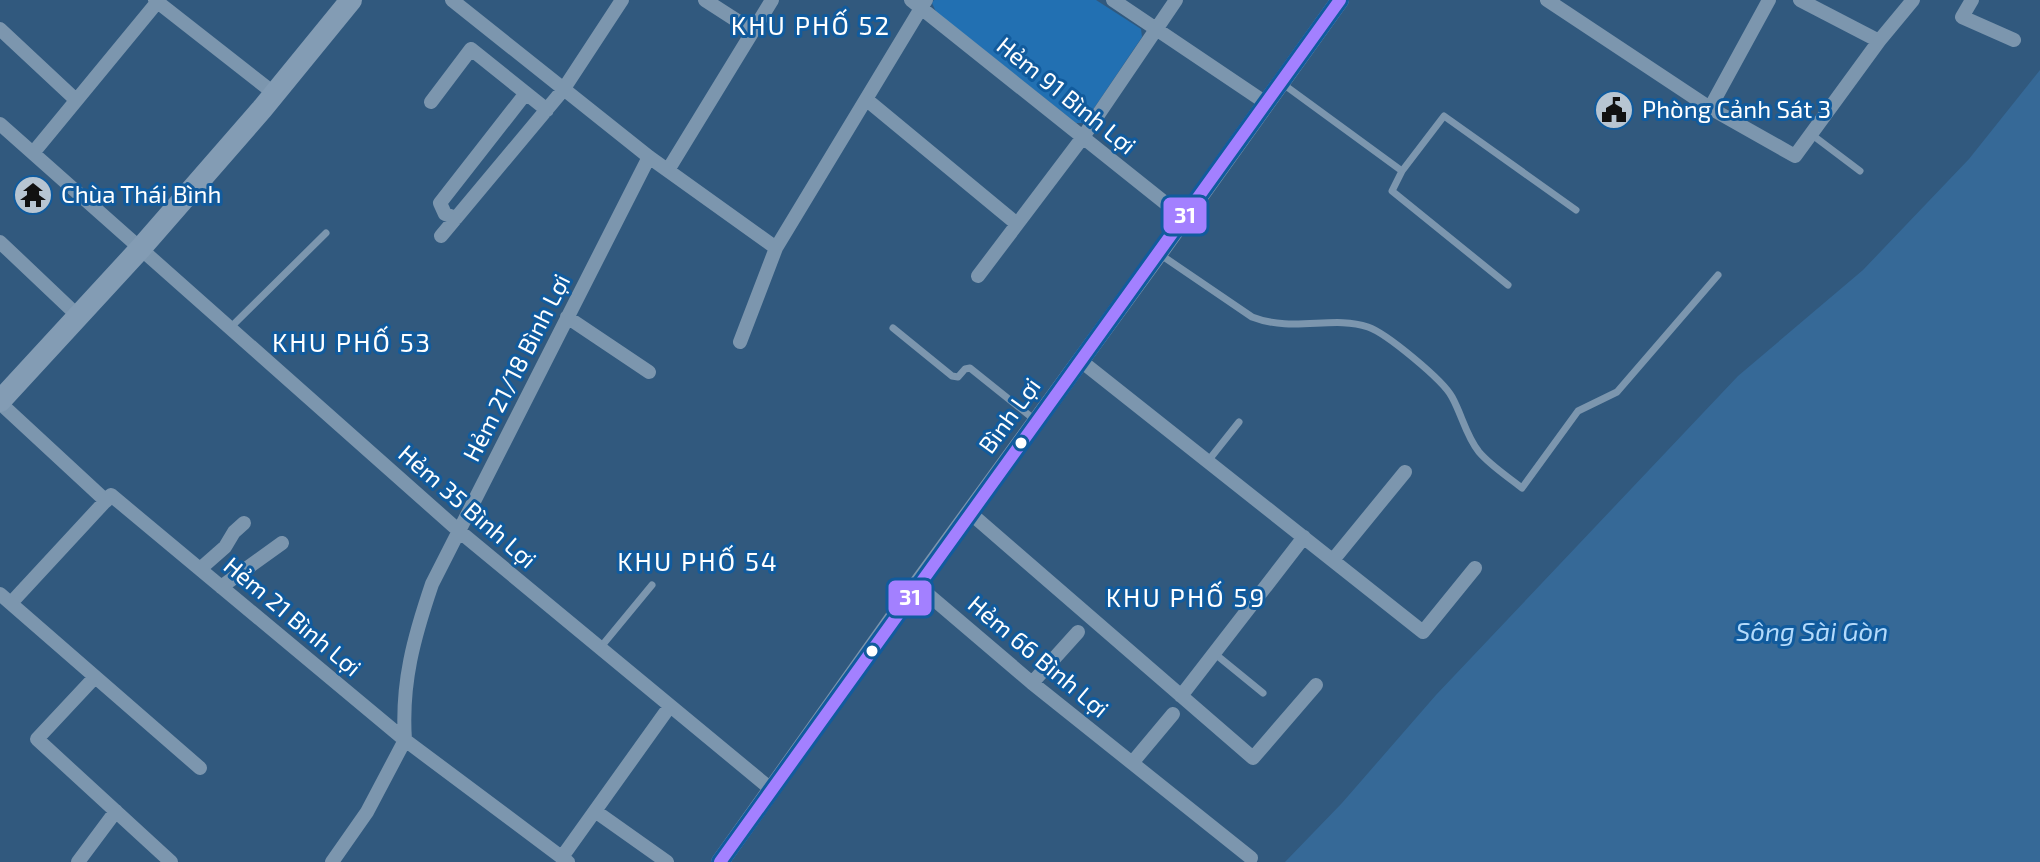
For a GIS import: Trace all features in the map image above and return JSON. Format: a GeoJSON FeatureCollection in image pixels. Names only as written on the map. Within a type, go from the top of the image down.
{"type":"FeatureCollection","features":[{"type":"Feature","properties":{"kind":"main road"},"geometry":{"type":"LineString","coordinates":[[2,396],[140,249],[275,94],[351,0]]}},
{"type":"Feature","properties":{"kind":"street"},"geometry":{"type":"LineString","coordinates":[[452,0],[649,157],[776,248]]}},
{"type":"Feature","properties":{"kind":"street"},"geometry":{"type":"LineString","coordinates":[[441,236],[563,90],[622,0]]}},
{"type":"Feature","properties":{"kind":"street"},"geometry":{"type":"LineString","coordinates":[[705,0],[753,31]]}},
{"type":"Feature","properties":{"kind":"street"},"geometry":{"type":"LineString","coordinates":[[668,170],[772,0]]}},
{"type":"Feature","properties":{"kind":"street"},"geometry":{"type":"LineString","coordinates":[[1113,0],[1266,103]]}},
{"type":"Feature","properties":{"kind":"street"},"geometry":{"type":"LineString","coordinates":[[978,276],[1083,137],[1176,0]]}},
{"type":"Feature","properties":{"kind":"street","name":"Bình Lợi"},"geometry":{"type":"LineString","coordinates":[[720,862],[1340,0]]}},
{"type":"Feature","properties":{"kind":"street"},"geometry":{"type":"LineString","coordinates":[[1547,0],[1710,108],[1795,156],[1913,0]]}},
{"type":"Feature","properties":{"kind":"street"},"geometry":{"type":"LineString","coordinates":[[1710,108],[1769,0]]}},
{"type":"Feature","properties":{"kind":"street"},"geometry":{"type":"LineString","coordinates":[[1800,0],[1879,41]]}},
{"type":"Feature","properties":{"kind":"street"},"geometry":{"type":"LineString","coordinates":[[1972,0],[1962,17],[2014,40]]}},
{"type":"Feature","properties":{"kind":"street"},"geometry":{"type":"LineString","coordinates":[[33,153],[157,1],[275,94]]}},
{"type":"Feature","properties":{"kind":"street"},"geometry":{"type":"LineString","coordinates":[[740,342],[776,248],[867,100],[919,3]]}},
{"type":"Feature","properties":{"kind":"street","name":"Hẻm 91 Bình Lợi"},"geometry":{"type":"LineString","coordinates":[[919,3],[1184,218]]}},
{"type":"Feature","properties":{"kind":"street"},"geometry":{"type":"LineString","coordinates":[[0,29],[76,100]]}},
{"type":"Feature","properties":{"kind":"street"},"geometry":{"type":"LineString","coordinates":[[431,102],[471,49],[547,110]]}},
{"type":"Feature","properties":{"kind":"street"},"geometry":{"type":"LineString","coordinates":[[456,218],[445,214],[440,203],[526,93]]}},
{"type":"Feature","properties":{"kind":"street"},"geometry":{"type":"LineString","coordinates":[[867,100],[1017,224]]}},
{"type":"Feature","properties":{"kind":"street","name":"Hẻm 35 Bình Lợi"},"geometry":{"type":"LineString","coordinates":[[0,124],[459,531],[772,790]]}},
{"type":"Feature","properties":{"kind":"street","name":"Hẻm 21/18 Bình Lợi"},"geometry":{"type":"LineString","coordinates":[[405,740],[402,705],[413,639],[432,584],[649,157]]}},
{"type":"Feature","properties":{"kind":"street"},"geometry":{"type":"LineString","coordinates":[[0,242],[78,316]]}},
{"type":"Feature","properties":{"kind":"street"},"geometry":{"type":"LineString","coordinates":[[567,317],[649,372]]}},
{"type":"Feature","properties":{"kind":"street"},"geometry":{"type":"LineString","coordinates":[[1081,361],[1423,632],[1475,568]]}},
{"type":"Feature","properties":{"kind":"street","name":"Hẻm 21 Bình Lợi"},"geometry":{"type":"LineString","coordinates":[[2,396],[106,501],[111,495],[405,740],[565,860]]}},
{"type":"Feature","properties":{"kind":"street"},"geometry":{"type":"LineString","coordinates":[[1333,560],[1405,472]]}},
{"type":"Feature","properties":{"kind":"street"},"geometry":{"type":"LineString","coordinates":[[106,501],[5,598],[200,768]]}},
{"type":"Feature","properties":{"kind":"street"},"geometry":{"type":"LineString","coordinates":[[969,512],[1253,758],[1316,685]]}},
{"type":"Feature","properties":{"kind":"street"},"geometry":{"type":"LineString","coordinates":[[200,569],[225,547],[244,523]]}},
{"type":"Feature","properties":{"kind":"street"},"geometry":{"type":"LineString","coordinates":[[1181,696],[1304,537]]}},
{"type":"Feature","properties":{"kind":"street"},"geometry":{"type":"LineString","coordinates":[[221,587],[282,543]]}},
{"type":"Feature","properties":{"kind":"street","name":"Hẻm 66 Bình Lợi"},"geometry":{"type":"LineString","coordinates":[[917,585],[1032,683],[1251,858]]}},
{"type":"Feature","properties":{"kind":"street"},"geometry":{"type":"LineString","coordinates":[[1032,683],[1078,632]]}},
{"type":"Feature","properties":{"kind":"street"},"geometry":{"type":"LineString","coordinates":[[95,677],[37,739],[171,862]]}},
{"type":"Feature","properties":{"kind":"street"},"geometry":{"type":"LineString","coordinates":[[565,860],[595,811],[670,706]]}},
{"type":"Feature","properties":{"kind":"street"},"geometry":{"type":"LineString","coordinates":[[1132,763],[1173,714]]}},
{"type":"Feature","properties":{"kind":"street"},"geometry":{"type":"LineString","coordinates":[[332,862],[367,812],[405,740]]}},
{"type":"Feature","properties":{"kind":"street"},"geometry":{"type":"LineString","coordinates":[[78,862],[116,811]]}},
{"type":"Feature","properties":{"kind":"street"},"geometry":{"type":"LineString","coordinates":[[595,811],[667,862]]}},
{"type":"Feature","properties":{"kind":"lane"},"geometry":{"type":"LineString","coordinates":[[1281,82],[1402,171]]}},
{"type":"Feature","properties":{"kind":"lane"},"geometry":{"type":"LineString","coordinates":[[1508,285],[1392,191],[1402,171],[1444,116],[1576,210]]}},
{"type":"Feature","properties":{"kind":"lane"},"geometry":{"type":"LineString","coordinates":[[1811,134],[1860,171]]}},
{"type":"Feature","properties":{"kind":"lane"},"geometry":{"type":"LineString","coordinates":[[230,328],[326,233]]}},
{"type":"Feature","properties":{"kind":"lane"},"geometry":{"type":"LineString","coordinates":[[1159,253],[1252,317],[1269,323],[1356,324],[1370,327],[1439,380],[1450,393],[1479,452],[1522,488],[1578,411],[1617,392],[1718,275]]}},
{"type":"Feature","properties":{"kind":"lane"},"geometry":{"type":"LineString","coordinates":[[893,328],[952,376],[958,377],[970,368],[1036,421]]}},
{"type":"Feature","properties":{"kind":"lane"},"geometry":{"type":"LineString","coordinates":[[1208,461],[1239,422]]}},
{"type":"Feature","properties":{"kind":"lane"},"geometry":{"type":"LineString","coordinates":[[600,648],[652,585]]}},
{"type":"Feature","properties":{"kind":"lane"},"geometry":{"type":"LineString","coordinates":[[1214,653],[1263,693]]}},
{"type":"Feature","properties":{"kind":"shaded area"},"geometry":{"type":"Polygon","coordinates":[[[934,0],[1096,0],[1141,29],[1142,37],[1084,123],[1076,123],[936,12],[932,3],[934,0]]]}},
{"type":"Feature","properties":{"kind":"water","name":"Sông Sài Gòn"},"geometry":{"type":"Polygon","coordinates":[[[2040,70],[2040,862],[1285,862],[1342,803],[1436,695],[1738,376],[1863,270],[1969,159],[2040,70]]]}},
{"type":"Feature","properties":{"kind":"transit line","name":"31"},"geometry":{"type":"LineString","coordinates":[[720,862],[1340,0]]}},
{"type":"Feature","properties":{"kind":"place","name":"Phòng Cảnh Sát 3"},"geometry":{"type":"Point","coordinates":[1614,110]}},
{"type":"Feature","properties":{"kind":"place","name":"Chùa Thái Bình"},"geometry":{"type":"Point","coordinates":[33,195]}},
{"type":"Feature","properties":{"kind":"district","name":"KHU PHỐ 52"},"geometry":{"type":"Point","coordinates":[811,26]}},
{"type":"Feature","properties":{"kind":"district","name":"KHU PHỐ 53"},"geometry":{"type":"Point","coordinates":[352,343]}},
{"type":"Feature","properties":{"kind":"district","name":"KHU PHỐ 54"},"geometry":{"type":"Point","coordinates":[698,562]}},
{"type":"Feature","properties":{"kind":"district","name":"KHU PHỐ 59"},"geometry":{"type":"Point","coordinates":[1186,598]}}]}
